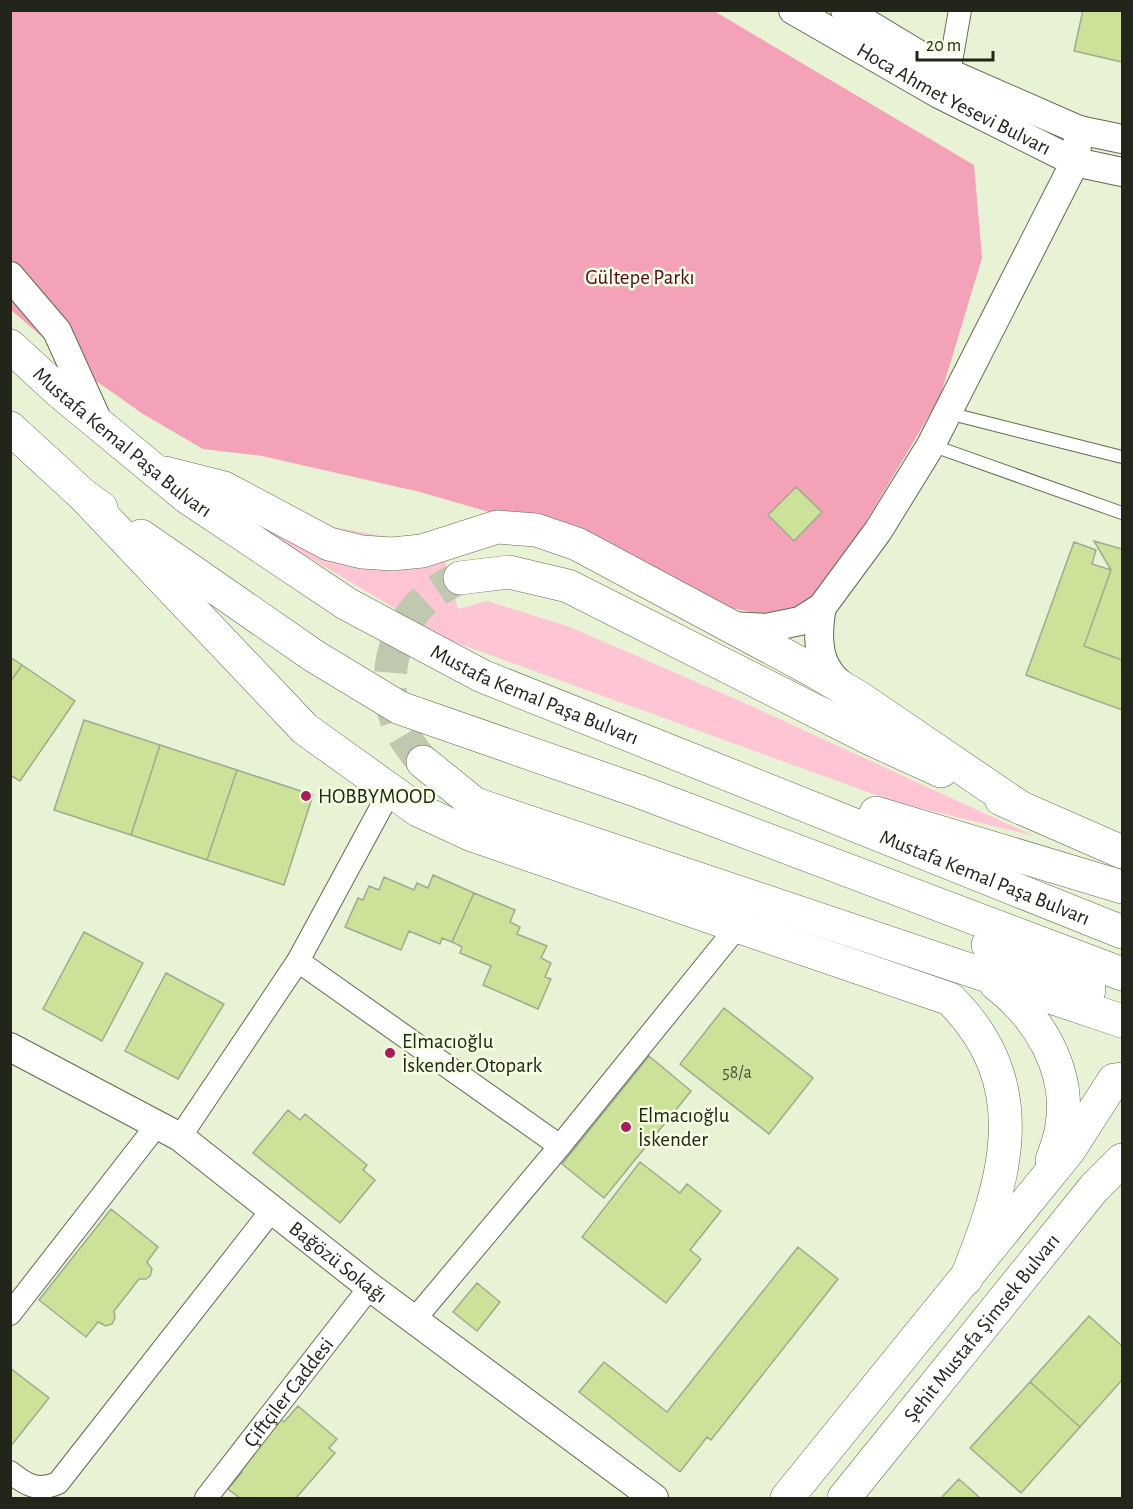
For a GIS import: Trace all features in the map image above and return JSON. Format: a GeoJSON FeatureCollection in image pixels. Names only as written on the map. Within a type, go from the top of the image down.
{"type":"FeatureCollection","features":[{"type":"Feature","properties":{"kind":"main road"},"geometry":{"type":"LineString","coordinates":[[10,327],[61,393]]}},
{"type":"Feature","properties":{"kind":"main road","name":"Mustafa Kemal Paşa Bulvarı"},"geometry":{"type":"LineString","coordinates":[[10,346],[61,393],[187,497],[347,604],[482,676],[1122,932]]}},
{"type":"Feature","properties":{"kind":"main road","name":"Mustafa Kemal Paşa Bulvarı"},"geometry":{"type":"LineString","coordinates":[[10,428],[83,495],[314,656],[400,708],[638,791],[1122,974]]}},
{"type":"Feature","properties":{"kind":"main road"},"geometry":{"type":"LineString","coordinates":[[154,470],[224,488],[329,544],[362,552],[392,554],[422,551],[497,527],[536,530],[577,544],[848,691],[1122,873]]}},
{"type":"Feature","properties":{"kind":"main road"},"geometry":{"type":"LineString","coordinates":[[83,495],[305,729],[418,810],[472,835],[950,999],[980,1033],[991,1053],[1005,1108],[1003,1164],[989,1216],[966,1279]]}},
{"type":"Feature","properties":{"kind":"main road"},"geometry":{"type":"LineString","coordinates":[[460,578],[510,572],[568,586],[871,739],[1034,815],[1122,852]]}},
{"type":"Feature","properties":{"kind":"main road"},"geometry":{"type":"LineString","coordinates":[[664,749],[1122,887]]}},
{"type":"Feature","properties":{"kind":"main road"},"geometry":{"type":"LineString","coordinates":[[423,762],[475,804],[1122,1021]]}},
{"type":"Feature","properties":{"kind":"main road"},"geometry":{"type":"LineString","coordinates":[[638,791],[1122,1005]]}},
{"type":"Feature","properties":{"kind":"main road"},"geometry":{"type":"LineString","coordinates":[[982,974],[998,985],[1026,1012],[1047,1043],[1059,1072],[1064,1108],[1062,1125],[1052,1160],[1035,1194]]}},
{"type":"Feature","properties":{"kind":"main road"},"geometry":{"type":"LineString","coordinates":[[1035,1194],[1069,1150],[1114,1080],[1122,1078]]}},
{"type":"Feature","properties":{"kind":"main road","name":"Şehit Mustafa Şimsek Bulvarı"},"geometry":{"type":"LineString","coordinates":[[844,1498],[1094,1188],[1122,1160]]}},
{"type":"Feature","properties":{"kind":"main road","name":"Şehit Mustafa Şimsek Bulvarı"},"geometry":{"type":"LineString","coordinates":[[788,1498],[1035,1194]]}},
{"type":"Feature","properties":{"kind":"street","name":"Hoca Ahmet Yesevi Bulvarı"},"geometry":{"type":"LineString","coordinates":[[793,10],[939,94],[1075,162],[1122,172]]}},
{"type":"Feature","properties":{"kind":"street"},"geometry":{"type":"LineString","coordinates":[[845,10],[949,73],[1079,130],[1122,139]]}},
{"type":"Feature","properties":{"kind":"street"},"geometry":{"type":"LineString","coordinates":[[949,73],[960,10]]}},
{"type":"Feature","properties":{"kind":"street"},"geometry":{"type":"LineString","coordinates":[[731,626],[766,628],[800,621],[822,607],[878,531],[931,445],[1075,162],[1079,130]]}},
{"type":"Feature","properties":{"kind":"street"},"geometry":{"type":"LineString","coordinates":[[10,276],[57,331],[100,426]]}},
{"type":"Feature","properties":{"kind":"street"},"geometry":{"type":"LineString","coordinates":[[822,607],[819,626],[820,650],[829,673],[848,691]]}},
{"type":"Feature","properties":{"kind":"street"},"geometry":{"type":"LineString","coordinates":[[10,1314],[169,1131],[298,961],[390,791]]}},
{"type":"Feature","properties":{"kind":"street"},"geometry":{"type":"LineString","coordinates":[[414,1320],[560,1146],[738,926]]}},
{"type":"Feature","properties":{"kind":"street"},"geometry":{"type":"LineString","coordinates":[[298,961],[560,1146]]}},
{"type":"Feature","properties":{"kind":"street","name":"Bağözü Sokağı"},"geometry":{"type":"LineString","coordinates":[[10,1047],[169,1131],[370,1287],[654,1498]]}},
{"type":"Feature","properties":{"kind":"street"},"geometry":{"type":"LineString","coordinates":[[10,1472],[32,1487],[41,1488],[58,1483],[272,1210]]}},
{"type":"Feature","properties":{"kind":"street","name":"Çiftçiler Caddesi"},"geometry":{"type":"LineString","coordinates":[[206,1498],[370,1287]]}},
{"type":"Feature","properties":{"kind":"lane"},"geometry":{"type":"LineString","coordinates":[[948,412],[1122,457]]}},
{"type":"Feature","properties":{"kind":"lane"},"geometry":{"type":"LineString","coordinates":[[931,445],[1122,513]]}},
{"type":"Feature","properties":{"kind":"shaded area"},"geometry":{"type":"Polygon","coordinates":[[[221,494],[334,527],[420,543],[445,561],[458,609],[487,601],[570,627],[740,701],[1034,836],[895,802],[446,639],[275,537],[221,494]]]}},
{"type":"Feature","properties":{"kind":"green space","name":"Gültepe Parkı"},"geometry":{"type":"Polygon","coordinates":[[[11,11],[714,11],[974,165],[982,258],[940,397],[826,589],[786,618],[697,602],[572,536],[420,492],[262,456],[203,449],[143,414],[82,371],[11,310],[11,11]]]}},
{"type":"Feature","properties":{"kind":"building"},"geometry":{"type":"Polygon","coordinates":[[[1083,10],[1122,10],[1122,62],[1074,51],[1083,10]]]}},
{"type":"Feature","properties":{"kind":"building"},"geometry":{"type":"Polygon","coordinates":[[[796,487],[822,512],[794,541],[768,515],[796,487]]]}},
{"type":"Feature","properties":{"kind":"building"},"geometry":{"type":"Polygon","coordinates":[[[1094,541],[1122,549],[1122,660],[1084,646],[1111,570],[1094,541]]]}},
{"type":"Feature","properties":{"kind":"building"},"geometry":{"type":"Polygon","coordinates":[[[1074,542],[1096,550],[1092,564],[1111,570],[1084,646],[1122,660],[1122,710],[1026,675],[1074,542]]]}},
{"type":"Feature","properties":{"kind":"building"},"geometry":{"type":"Polygon","coordinates":[[[10,657],[22,665],[10,682],[10,657]]]}},
{"type":"Feature","properties":{"kind":"building"},"geometry":{"type":"Polygon","coordinates":[[[22,665],[75,701],[20,781],[10,775],[10,682],[22,665]]]}},
{"type":"Feature","properties":{"kind":"building"},"geometry":{"type":"Polygon","coordinates":[[[84,720],[160,745],[131,835],[54,810],[84,720]]]}},
{"type":"Feature","properties":{"kind":"building"},"geometry":{"type":"Polygon","coordinates":[[[160,745],[237,770],[207,860],[131,835],[160,745]]]}},
{"type":"Feature","properties":{"kind":"building"},"geometry":{"type":"Polygon","coordinates":[[[237,770],[313,795],[284,885],[207,860],[237,770]]]}},
{"type":"Feature","properties":{"kind":"building"},"geometry":{"type":"Polygon","coordinates":[[[433,875],[474,893],[452,942],[442,938],[440,944],[409,931],[401,950],[345,927],[358,898],[363,900],[369,886],[379,890],[384,877],[414,890],[417,883],[428,888],[433,875]]]}},
{"type":"Feature","properties":{"kind":"building"},"geometry":{"type":"Polygon","coordinates":[[[474,893],[515,910],[510,922],[520,927],[517,934],[547,946],[541,958],[551,963],[545,977],[551,979],[538,1009],[483,985],[491,966],[460,953],[462,947],[452,942],[474,893]]]}},
{"type":"Feature","properties":{"kind":"building"},"geometry":{"type":"Polygon","coordinates":[[[84,932],[143,963],[102,1041],[43,1009],[84,932]]]}},
{"type":"Feature","properties":{"kind":"building"},"geometry":{"type":"Polygon","coordinates":[[[166,973],[224,1004],[178,1079],[125,1051],[166,973]]]}},
{"type":"Feature","properties":{"kind":"building"},"geometry":{"type":"Polygon","coordinates":[[[724,1008],[813,1078],[769,1134],[680,1064],[724,1008]]]}},
{"type":"Feature","properties":{"kind":"building","name":"Elmacıoğlu İskender"},"geometry":{"type":"Polygon","coordinates":[[[649,1056],[691,1091],[604,1198],[562,1164],[649,1056]]]}},
{"type":"Feature","properties":{"kind":"building"},"geometry":{"type":"Polygon","coordinates":[[[288,1110],[300,1120],[305,1114],[367,1165],[363,1170],[375,1180],[340,1223],[253,1153],[288,1110]]]}},
{"type":"Feature","properties":{"kind":"building"},"geometry":{"type":"Polygon","coordinates":[[[640,1162],[680,1193],[687,1184],[721,1211],[690,1250],[701,1259],[666,1303],[582,1237],[640,1162]]]}},
{"type":"Feature","properties":{"kind":"building"},"geometry":{"type":"Polygon","coordinates":[[[111,1209],[158,1247],[147,1262],[152,1269],[150,1276],[146,1279],[139,1279],[114,1311],[115,1318],[112,1324],[106,1326],[98,1322],[86,1337],[39,1300],[111,1209]]]}},
{"type":"Feature","properties":{"kind":"building"},"geometry":{"type":"Polygon","coordinates":[[[798,1247],[838,1279],[711,1440],[707,1437],[680,1472],[579,1392],[604,1362],[667,1412],[798,1247]]]}},
{"type":"Feature","properties":{"kind":"building"},"geometry":{"type":"Polygon","coordinates":[[[477,1283],[500,1302],[477,1331],[453,1312],[477,1283]]]}},
{"type":"Feature","properties":{"kind":"building"},"geometry":{"type":"Polygon","coordinates":[[[1089,1316],[1122,1346],[1122,1380],[1080,1427],[1030,1382],[1089,1316]]]}},
{"type":"Feature","properties":{"kind":"building"},"geometry":{"type":"Polygon","coordinates":[[[10,1368],[49,1398],[10,1447],[10,1368]]]}},
{"type":"Feature","properties":{"kind":"building"},"geometry":{"type":"Polygon","coordinates":[[[1030,1382],[1080,1427],[1021,1493],[970,1448],[1030,1382]]]}},
{"type":"Feature","properties":{"kind":"building"},"geometry":{"type":"Polygon","coordinates":[[[298,1406],[337,1439],[329,1448],[335,1453],[296,1498],[240,1498],[228,1489],[242,1472],[236,1467],[278,1417],[284,1422],[298,1406]]]}},
{"type":"Feature","properties":{"kind":"building"},"geometry":{"type":"Polygon","coordinates":[[[959,1479],[980,1498],[941,1498],[959,1479]]]}},
{"type":"Feature","properties":{"kind":"tunnel"},"geometry":{"type":"LineString","coordinates":[[423,762],[404,736],[393,710],[390,692],[393,657],[398,640],[416,610],[432,594],[460,578]]}},
{"type":"Feature","properties":{"kind":"place","name":"HOBBYMOOD"},"geometry":{"type":"Point","coordinates":[306,796]}},
{"type":"Feature","properties":{"kind":"place","name":"Elmacıoğlu İskender Otopark"},"geometry":{"type":"Point","coordinates":[390,1053]}},
{"type":"Feature","properties":{"kind":"place","name":"Elmacıoğlu İskender"},"geometry":{"type":"Point","coordinates":[626,1127]}}]}
